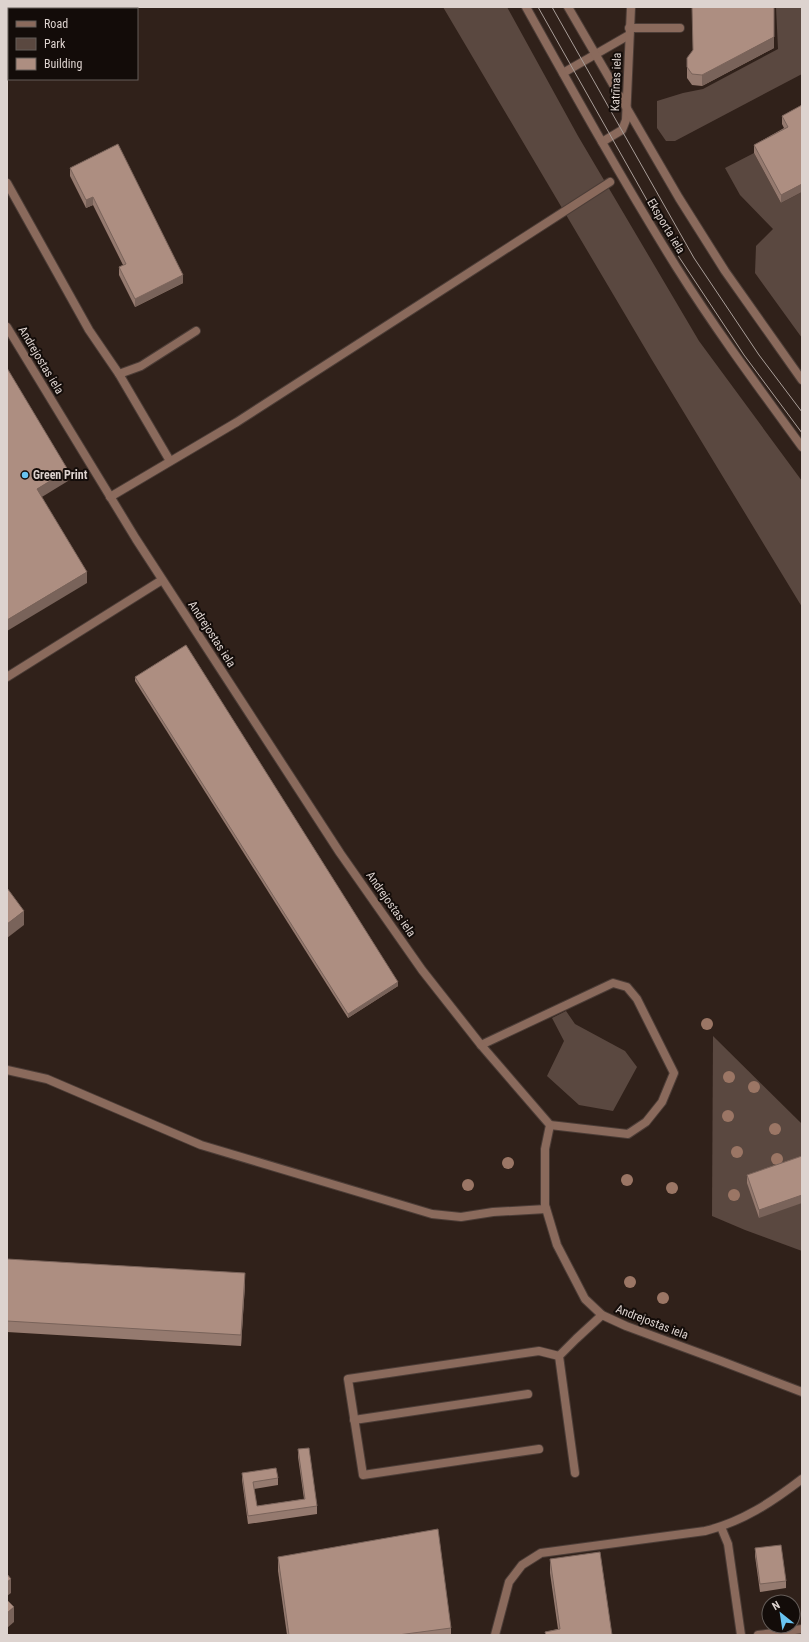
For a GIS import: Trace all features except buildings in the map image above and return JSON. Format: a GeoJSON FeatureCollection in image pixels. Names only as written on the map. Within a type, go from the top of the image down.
{"type":"FeatureCollection","features":[{"type":"Feature","properties":{"kind":"street","name":"Eksporta iela"},"geometry":{"type":"LineString","coordinates":[[526,7],[602,142],[678,269],[730,347],[802,447]]}},
{"type":"Feature","properties":{"kind":"street"},"geometry":{"type":"LineString","coordinates":[[568,7],[679,198],[725,271],[802,380]]}},
{"type":"Feature","properties":{"kind":"street","name":"Katrīnas iela"},"geometry":{"type":"LineString","coordinates":[[602,142],[622,130],[626,120],[630,7]]}},
{"type":"Feature","properties":{"kind":"street"},"geometry":{"type":"LineString","coordinates":[[629,32],[680,28]]}},
{"type":"Feature","properties":{"kind":"street","name":"Katrīnas iela"},"geometry":{"type":"LineString","coordinates":[[563,73],[629,32]]}},
{"type":"Feature","properties":{"kind":"street"},"geometry":{"type":"LineString","coordinates":[[110,497],[236,422],[610,182]]}},
{"type":"Feature","properties":{"kind":"street"},"geometry":{"type":"LineString","coordinates":[[7,183],[89,330],[119,374],[170,461]]}},
{"type":"Feature","properties":{"kind":"street","name":"Andrejostas iela"},"geometry":{"type":"LineString","coordinates":[[7,327],[162,580],[340,853],[422,970],[481,1045],[550,1125],[546,1149],[546,1209],[557,1245],[585,1299],[602,1315],[626,1326],[802,1392]]}},
{"type":"Feature","properties":{"kind":"street"},"geometry":{"type":"LineString","coordinates":[[119,374],[141,366],[196,331]]}},
{"type":"Feature","properties":{"kind":"street"},"geometry":{"type":"LineString","coordinates":[[7,677],[162,580]]}},
{"type":"Feature","properties":{"kind":"street"},"geometry":{"type":"LineString","coordinates":[[481,1045],[613,983],[627,987],[637,999],[674,1073],[662,1102],[646,1122],[628,1134],[550,1125]]}},
{"type":"Feature","properties":{"kind":"street"},"geometry":{"type":"LineString","coordinates":[[7,1070],[47,1079],[202,1145],[432,1214],[461,1217],[493,1212],[546,1209]]}},
{"type":"Feature","properties":{"kind":"street"},"geometry":{"type":"LineString","coordinates":[[559,1356],[602,1315]]}},
{"type":"Feature","properties":{"kind":"street"},"geometry":{"type":"LineString","coordinates":[[539,1449],[363,1475],[348,1379],[539,1350],[559,1356]]}},
{"type":"Feature","properties":{"kind":"street"},"geometry":{"type":"LineString","coordinates":[[559,1356],[575,1473]]}},
{"type":"Feature","properties":{"kind":"street"},"geometry":{"type":"LineString","coordinates":[[354,1420],[528,1394]]}},
{"type":"Feature","properties":{"kind":"street"},"geometry":{"type":"LineString","coordinates":[[495,1635],[509,1582],[522,1565],[541,1553],[705,1531],[721,1527],[759,1510],[802,1479]]}},
{"type":"Feature","properties":{"kind":"street"},"geometry":{"type":"LineString","coordinates":[[721,1527],[728,1544],[740,1635]]}},
{"type":"Feature","properties":{"kind":"street"},"geometry":{"type":"LineString","coordinates":[[758,1635],[802,1629]]}},
{"type":"Feature","properties":{"kind":"green space"},"geometry":{"type":"Polygon","coordinates":[[[443,7],[507,7],[578,136],[699,341],[802,481],[802,607],[652,360],[443,7]]]}},
{"type":"Feature","properties":{"kind":"green space"},"geometry":{"type":"Polygon","coordinates":[[[776,7],[802,7],[802,74],[675,141],[666,141],[657,128],[657,101],[703,89],[778,49],[776,7]]]}},
{"type":"Feature","properties":{"kind":"green space"},"geometry":{"type":"Polygon","coordinates":[[[754,153],[781,203],[802,192],[802,338],[755,273],[756,246],[773,229],[740,195],[725,168],[754,153]]]}},
{"type":"Feature","properties":{"kind":"green space"},"geometry":{"type":"Polygon","coordinates":[[[566,1011],[575,1024],[625,1051],[637,1067],[613,1111],[579,1105],[547,1076],[564,1041],[552,1018],[566,1011]]]}},
{"type":"Feature","properties":{"kind":"green space"},"geometry":{"type":"Polygon","coordinates":[[[713,1036],[802,1124],[802,1251],[712,1216],[713,1036]]]}},
{"type":"Feature","properties":{"kind":"tram line"},"geometry":{"type":"LineString","coordinates":[[538,7],[679,257],[744,355],[802,433]]}},
{"type":"Feature","properties":{"kind":"tram line"},"geometry":{"type":"LineString","coordinates":[[552,7],[694,258],[759,355],[802,412]]}},
{"type":"Feature","properties":{"kind":"place","name":"Green Print"},"geometry":{"type":"Point","coordinates":[25,475]}}]}
